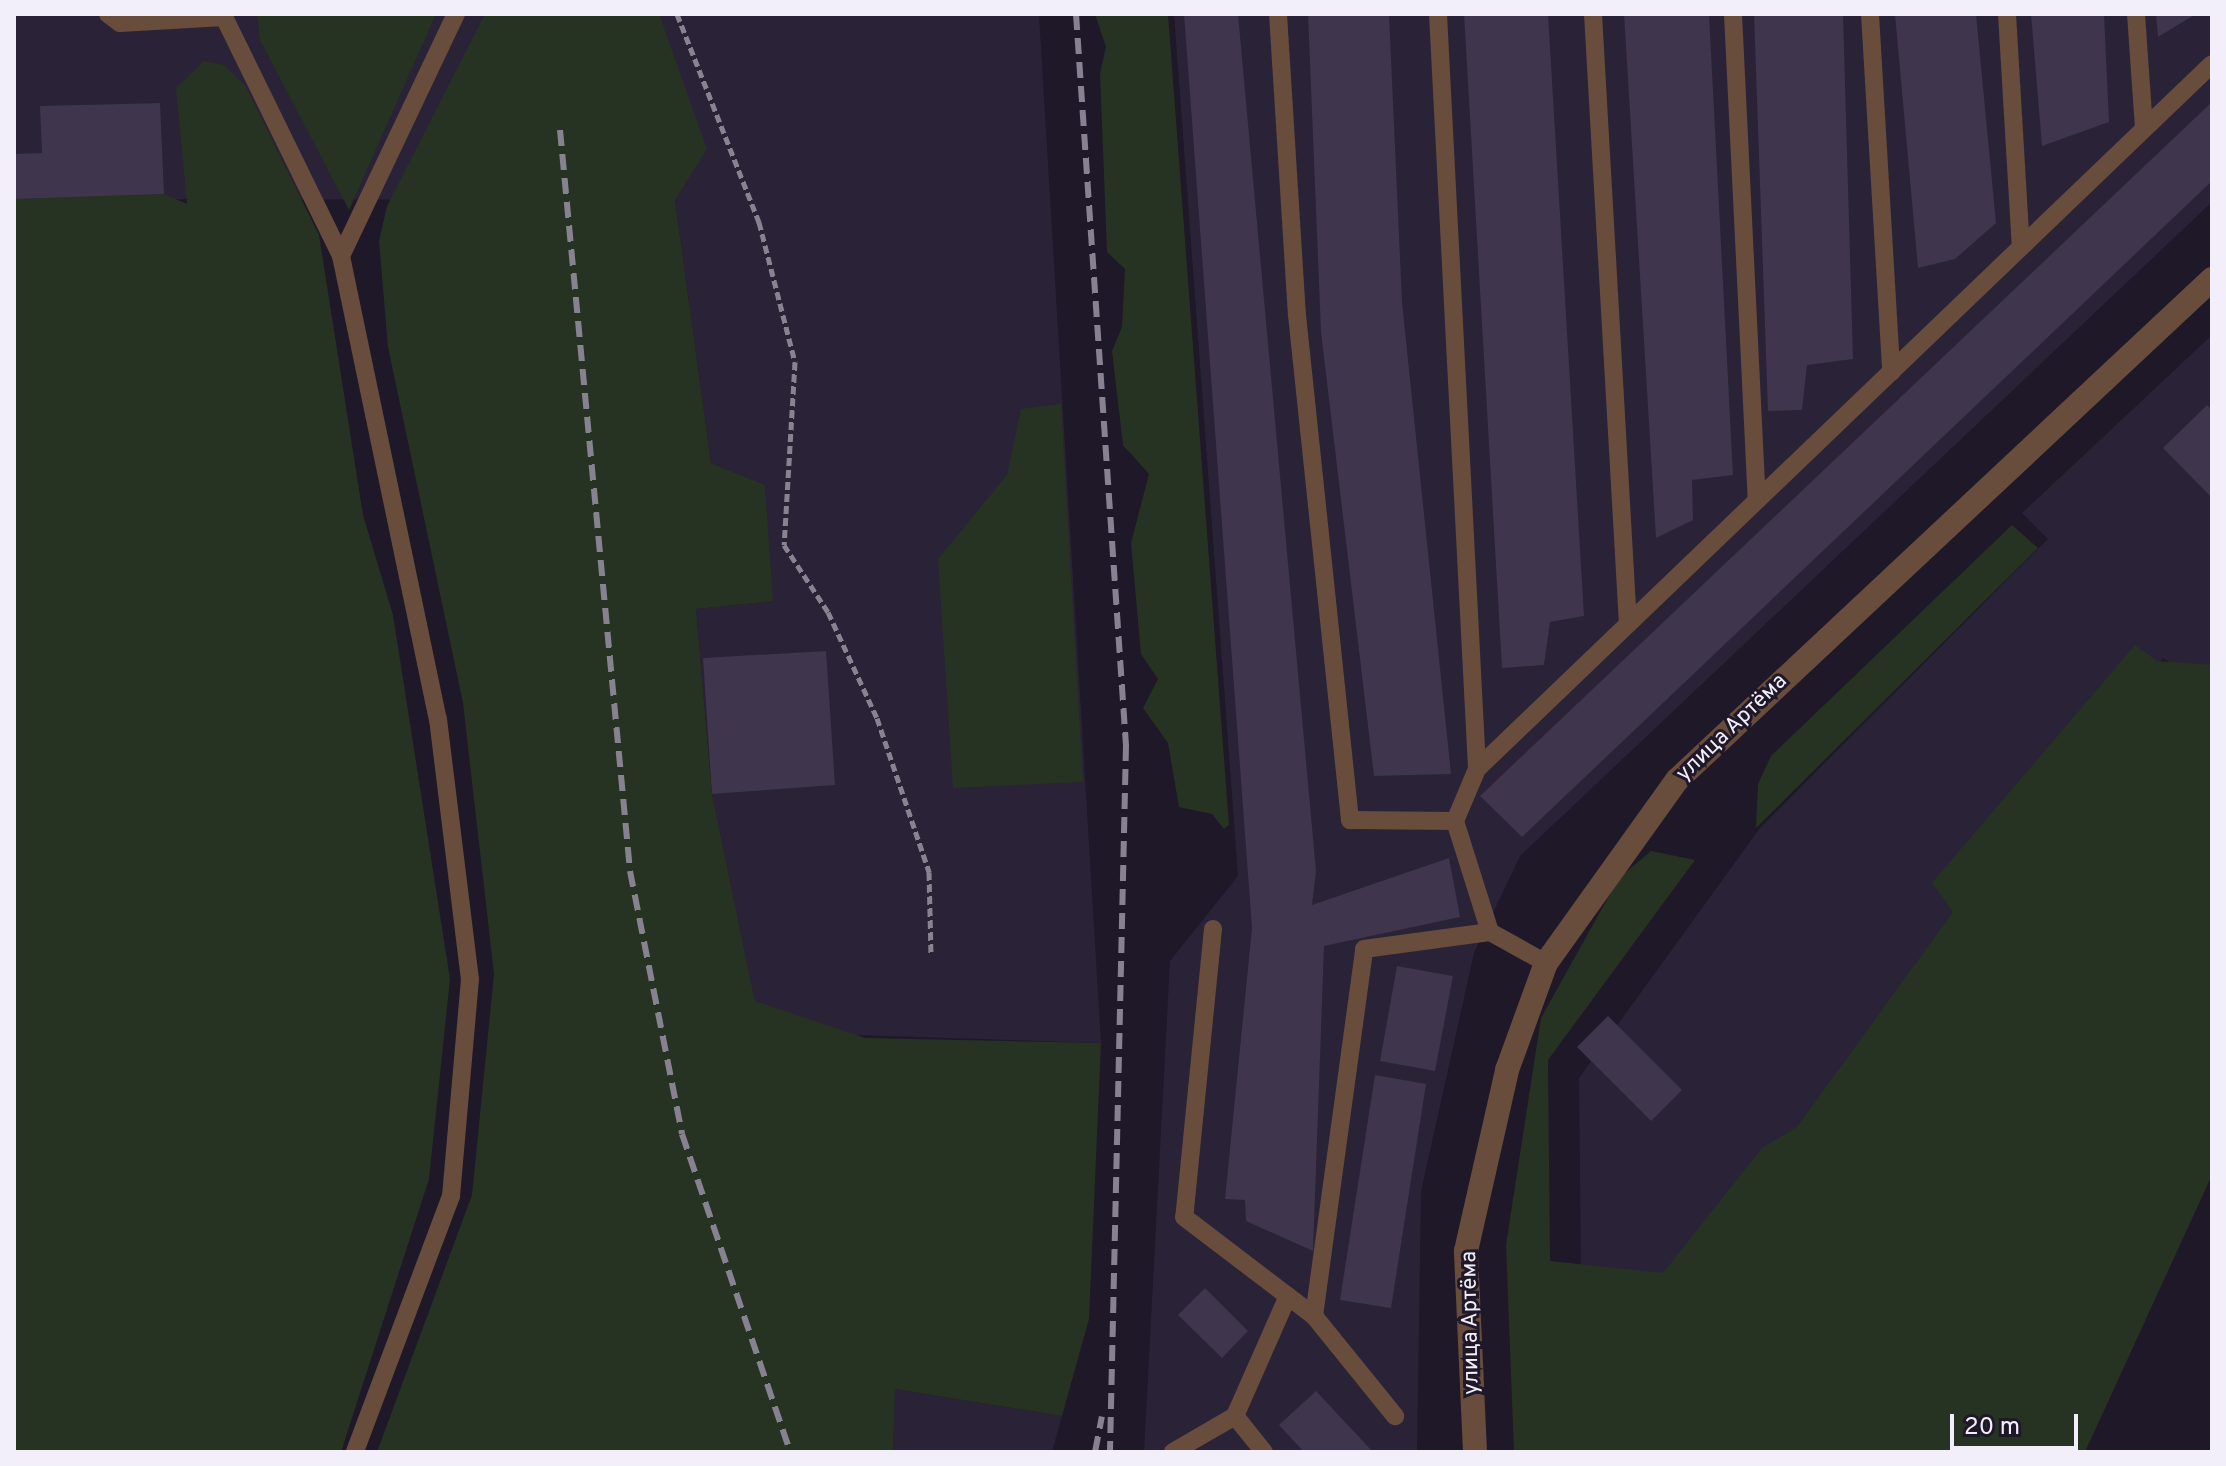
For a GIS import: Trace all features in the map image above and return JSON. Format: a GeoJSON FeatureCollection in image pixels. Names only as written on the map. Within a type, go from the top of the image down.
{"type":"FeatureCollection","features":[{"type":"Feature","properties":{"kind":"street","name":"улица Артёма"},"geometry":{"type":"LineString","coordinates":[[1475,1452],[1466,1251],[1507,1070],[1546,963],[1677,780],[2212,279]]}},
{"type":"Feature","properties":{"kind":"lane"},"geometry":{"type":"LineString","coordinates":[[108,14],[120,23],[224,16],[341,256],[438,719],[470,979],[451,1196],[355,1452]]}},
{"type":"Feature","properties":{"kind":"lane"},"geometry":{"type":"LineString","coordinates":[[341,256],[456,14]]}},
{"type":"Feature","properties":{"kind":"lane"},"geometry":{"type":"LineString","coordinates":[[1278,14],[1297,315],[1350,820],[1455,821]]}},
{"type":"Feature","properties":{"kind":"lane"},"geometry":{"type":"LineString","coordinates":[[1438,14],[1477,769]]}},
{"type":"Feature","properties":{"kind":"lane"},"geometry":{"type":"LineString","coordinates":[[1593,14],[1628,624]]}},
{"type":"Feature","properties":{"kind":"lane"},"geometry":{"type":"LineString","coordinates":[[1733,14],[1757,500]]}},
{"type":"Feature","properties":{"kind":"lane"},"geometry":{"type":"LineString","coordinates":[[1870,14],[1891,372]]}},
{"type":"Feature","properties":{"kind":"lane"},"geometry":{"type":"LineString","coordinates":[[2007,14],[2021,247]]}},
{"type":"Feature","properties":{"kind":"lane"},"geometry":{"type":"LineString","coordinates":[[2136,14],[2144,129]]}},
{"type":"Feature","properties":{"kind":"lane"},"geometry":{"type":"LineString","coordinates":[[1490,932],[1455,821],[1477,769],[2212,64]]}},
{"type":"Feature","properties":{"kind":"lane"},"geometry":{"type":"LineString","coordinates":[[1213,929],[1184,1217],[1314,1316],[1395,1416]]}},
{"type":"Feature","properties":{"kind":"lane"},"geometry":{"type":"LineString","coordinates":[[1314,1316],[1364,949],[1490,932],[1546,963]]}},
{"type":"Feature","properties":{"kind":"lane"},"geometry":{"type":"LineString","coordinates":[[1173,1452],[1235,1416],[1288,1296]]}},
{"type":"Feature","properties":{"kind":"lane"},"geometry":{"type":"LineString","coordinates":[[1235,1416],[1264,1452]]}},
{"type":"Feature","properties":{"kind":"path"},"geometry":{"type":"LineString","coordinates":[[677,14],[759,222],[795,362],[784,545],[828,612],[877,718],[929,872],[931,954]]}},
{"type":"Feature","properties":{"kind":"shaded area"},"geometry":{"type":"Polygon","coordinates":[[[14,14],[1039,14],[1101,1043],[854,1035],[755,1001],[712,794],[696,609],[772,601],[765,485],[711,463],[675,200],[14,199],[14,14]]]}},
{"type":"Feature","properties":{"kind":"shaded area"},"geometry":{"type":"Polygon","coordinates":[[[1174,14],[2212,14],[2212,202],[1520,856],[1474,953],[1421,1191],[1417,1452],[1144,1452],[1170,961],[1238,876],[1174,14]]]}},
{"type":"Feature","properties":{"kind":"shaded area"},"geometry":{"type":"Polygon","coordinates":[[[2212,335],[2212,677],[2186,674],[2163,658],[1958,900],[1979,929],[1691,1288],[1581,1277],[1579,1078],[1760,828],[2048,539],[2022,513],[2212,335]]]}},
{"type":"Feature","properties":{"kind":"shaded area"},"geometry":{"type":"Polygon","coordinates":[[[895,1389],[1062,1416],[1052,1452],[893,1452],[895,1389]]]}},
{"type":"Feature","properties":{"kind":"green space"},"geometry":{"type":"Polygon","coordinates":[[[257,14],[436,14],[349,210],[260,40],[257,14]]]}},
{"type":"Feature","properties":{"kind":"green space"},"geometry":{"type":"Polygon","coordinates":[[[485,14],[659,14],[707,149],[675,200],[711,463],[765,485],[773,601],[696,609],[712,794],[755,1001],[865,1038],[1101,1043],[1089,1319],[1062,1416],[895,1389],[893,1452],[377,1452],[472,1195],[494,974],[463,703],[388,347],[379,241],[387,206],[485,14]]]}},
{"type":"Feature","properties":{"kind":"green space"},"geometry":{"type":"Polygon","coordinates":[[[1095,14],[1168,14],[1229,825],[1224,829],[1212,814],[1179,807],[1168,743],[1143,708],[1158,679],[1141,654],[1131,543],[1149,474],[1123,445],[1112,351],[1122,327],[1125,269],[1107,252],[1100,73],[1106,47],[1095,14]]]}},
{"type":"Feature","properties":{"kind":"green space"},"geometry":{"type":"Polygon","coordinates":[[[204,61],[224,65],[245,85],[319,235],[363,515],[393,615],[450,979],[429,1179],[341,1452],[14,1452],[14,199],[164,194],[187,204],[176,88],[204,61]]]}},
{"type":"Feature","properties":{"kind":"green space"},"geometry":{"type":"Polygon","coordinates":[[[1061,404],[1083,782],[953,788],[938,559],[1007,475],[1021,409],[1061,404]]]}},
{"type":"Feature","properties":{"kind":"green space"},"geometry":{"type":"Polygon","coordinates":[[[2012,525],[2038,548],[1756,828],[1758,784],[1771,756],[2012,525]]]}},
{"type":"Feature","properties":{"kind":"green space"},"geometry":{"type":"Polygon","coordinates":[[[2135,645],[2157,661],[2212,665],[2212,1175],[2085,1452],[1514,1452],[1506,1245],[1541,1018],[1619,878],[1651,851],[1695,860],[1548,1060],[1550,1261],[1663,1273],[1762,1148],[1797,1127],[1953,912],[1932,883],[2135,645]]]}},
{"type":"Feature","properties":{"kind":"building"},"geometry":{"type":"Polygon","coordinates":[[[1184,14],[1238,14],[1316,871],[1312,905],[1449,858],[1460,917],[1324,946],[1313,1251],[1246,1221],[1245,1200],[1225,1199],[1252,928],[1184,14]]]}},
{"type":"Feature","properties":{"kind":"building"},"geometry":{"type":"Polygon","coordinates":[[[1308,14],[1389,14],[1402,302],[1451,774],[1374,776],[1321,332],[1308,14]]]}},
{"type":"Feature","properties":{"kind":"building"},"geometry":{"type":"Polygon","coordinates":[[[1464,14],[1548,14],[1584,616],[1550,622],[1544,665],[1502,668],[1464,14]]]}},
{"type":"Feature","properties":{"kind":"building"},"geometry":{"type":"Polygon","coordinates":[[[1624,14],[1709,14],[1733,475],[1692,480],[1693,520],[1656,538],[1624,14]]]}},
{"type":"Feature","properties":{"kind":"building"},"geometry":{"type":"Polygon","coordinates":[[[1754,14],[1843,14],[1853,359],[1807,365],[1802,410],[1768,411],[1754,14]]]}},
{"type":"Feature","properties":{"kind":"building"},"geometry":{"type":"Polygon","coordinates":[[[1895,14],[1976,14],[1996,223],[1955,259],[1918,268],[1895,14]]]}},
{"type":"Feature","properties":{"kind":"building"},"geometry":{"type":"Polygon","coordinates":[[[2031,14],[2104,14],[2109,122],[2042,146],[2031,14]]]}},
{"type":"Feature","properties":{"kind":"building"},"geometry":{"type":"Polygon","coordinates":[[[2156,14],[2196,14],[2158,37],[2156,14]]]}},
{"type":"Feature","properties":{"kind":"building"},"geometry":{"type":"Polygon","coordinates":[[[2212,102],[2212,181],[1522,837],[1480,796],[2212,102]]]}},
{"type":"Feature","properties":{"kind":"building"},"geometry":{"type":"Polygon","coordinates":[[[160,103],[164,194],[14,199],[14,154],[42,153],[40,106],[160,103]]]}},
{"type":"Feature","properties":{"kind":"building"},"geometry":{"type":"Polygon","coordinates":[[[2207,405],[2212,410],[2212,498],[2163,448],[2207,405]]]}},
{"type":"Feature","properties":{"kind":"building"},"geometry":{"type":"Polygon","coordinates":[[[826,651],[835,785],[712,794],[703,658],[826,651]]]}},
{"type":"Feature","properties":{"kind":"building"},"geometry":{"type":"Polygon","coordinates":[[[1397,966],[1453,976],[1435,1071],[1380,1061],[1397,966]]]}},
{"type":"Feature","properties":{"kind":"building"},"geometry":{"type":"Polygon","coordinates":[[[1608,1016],[1682,1090],[1651,1121],[1577,1047],[1608,1016]]]}},
{"type":"Feature","properties":{"kind":"building"},"geometry":{"type":"Polygon","coordinates":[[[1375,1075],[1426,1084],[1391,1308],[1340,1300],[1375,1075]]]}},
{"type":"Feature","properties":{"kind":"building"},"geometry":{"type":"Polygon","coordinates":[[[1205,1288],[1248,1331],[1222,1358],[1178,1315],[1205,1288]]]}},
{"type":"Feature","properties":{"kind":"building"},"geometry":{"type":"Polygon","coordinates":[[[1316,1391],[1373,1452],[1304,1452],[1279,1425],[1316,1391]]]}},
{"type":"Feature","properties":{"kind":"railway"},"geometry":{"type":"LineString","coordinates":[[1076,14],[1126,745],[1110,1452]]}},
{"type":"Feature","properties":{"kind":"railway"},"geometry":{"type":"LineString","coordinates":[[560,130],[630,871],[682,1134],[790,1452]]}},
{"type":"Feature","properties":{"kind":"railway"},"geometry":{"type":"LineString","coordinates":[[1095,1452],[1102,1417]]}}]}
